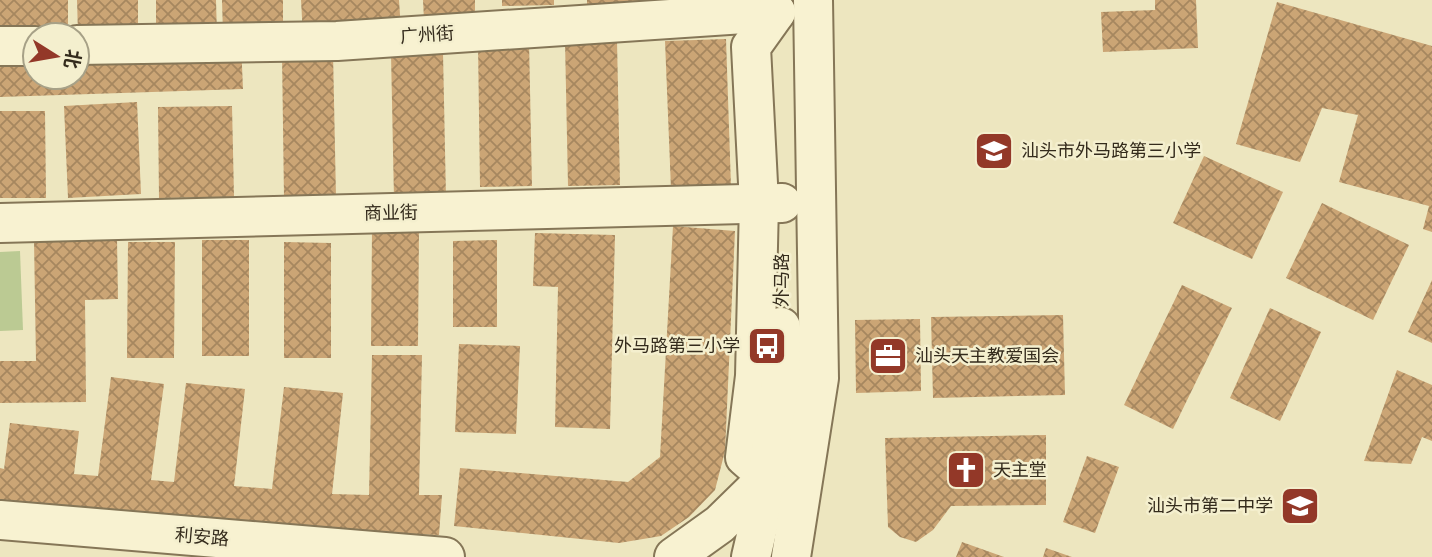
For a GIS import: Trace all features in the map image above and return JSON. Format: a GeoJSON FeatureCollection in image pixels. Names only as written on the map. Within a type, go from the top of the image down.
{"type":"FeatureCollection","features":[{"type":"Feature","properties":{"kind":"street","name":"外马路"},"geometry":{"type":"LineString","coordinates":[[791,557],[820,378],[813,0]]}},
{"type":"Feature","properties":{"kind":"street","name":"外马路"},"geometry":{"type":"LineString","coordinates":[[751,557],[764,506],[781,384],[770,203],[775,6]]}},
{"type":"Feature","properties":{"kind":"street","name":"广州街"},"geometry":{"type":"LineString","coordinates":[[91,45],[337,41],[775,6]]}},
{"type":"Feature","properties":{"kind":"street"},"geometry":{"type":"LineString","coordinates":[[0,46],[21,46]]}},
{"type":"Feature","properties":{"kind":"street","name":"商业街"},"geometry":{"type":"LineString","coordinates":[[0,223],[770,203]]}},
{"type":"Feature","properties":{"kind":"street"},"geometry":{"type":"LineString","coordinates":[[674,557],[720,524],[768,477]]}},
{"type":"Feature","properties":{"kind":"street","name":"利安路"},"geometry":{"type":"LineString","coordinates":[[0,520],[445,557]]}},
{"type":"Feature","properties":{"kind":"green space"},"geometry":{"type":"Polygon","coordinates":[[[20,251],[23,330],[0,331],[0,252],[20,251]]]}},
{"type":"Feature","properties":{"kind":"building"},"geometry":{"type":"Polygon","coordinates":[[[0,0],[68,0],[68,21],[21,21],[21,35],[0,35],[0,0]]]}},
{"type":"Feature","properties":{"kind":"building"},"geometry":{"type":"Polygon","coordinates":[[[77,0],[138,0],[138,32],[91,34],[91,21],[78,21],[77,0]]]}},
{"type":"Feature","properties":{"kind":"building"},"geometry":{"type":"Polygon","coordinates":[[[156,0],[216,0],[217,35],[156,36],[156,0]]]}},
{"type":"Feature","properties":{"kind":"building"},"geometry":{"type":"Polygon","coordinates":[[[222,0],[283,0],[283,33],[223,34],[222,0]]]}},
{"type":"Feature","properties":{"kind":"building"},"geometry":{"type":"Polygon","coordinates":[[[301,0],[399,0],[401,30],[303,36],[301,0]]]}},
{"type":"Feature","properties":{"kind":"building"},"geometry":{"type":"Polygon","coordinates":[[[423,0],[475,0],[475,18],[424,20],[423,0]]]}},
{"type":"Feature","properties":{"kind":"building"},"geometry":{"type":"Polygon","coordinates":[[[502,0],[554,0],[554,5],[502,6],[502,0]]]}},
{"type":"Feature","properties":{"kind":"building"},"geometry":{"type":"Polygon","coordinates":[[[587,0],[639,0],[639,5],[587,7],[587,0]]]}},
{"type":"Feature","properties":{"kind":"building"},"geometry":{"type":"Polygon","coordinates":[[[1155,0],[1196,0],[1198,48],[1103,52],[1101,12],[1155,10],[1155,0]]]}},
{"type":"Feature","properties":{"kind":"building"},"geometry":{"type":"Polygon","coordinates":[[[1277,2],[1432,46],[1432,232],[1423,229],[1429,206],[1339,182],[1358,115],[1322,108],[1300,162],[1236,144],[1277,2]]]}},
{"type":"Feature","properties":{"kind":"building"},"geometry":{"type":"Polygon","coordinates":[[[726,39],[731,187],[671,189],[665,41],[726,39]]]}},
{"type":"Feature","properties":{"kind":"building"},"geometry":{"type":"Polygon","coordinates":[[[529,41],[532,186],[480,187],[478,43],[529,41]]]}},
{"type":"Feature","properties":{"kind":"building"},"geometry":{"type":"Polygon","coordinates":[[[565,41],[617,41],[620,185],[568,186],[565,41]]]}},
{"type":"Feature","properties":{"kind":"building"},"geometry":{"type":"Polygon","coordinates":[[[241,43],[243,89],[0,97],[0,50],[21,49],[21,91],[91,91],[91,48],[241,43]]]}},
{"type":"Feature","properties":{"kind":"building"},"geometry":{"type":"Polygon","coordinates":[[[333,53],[336,197],[284,198],[282,54],[333,53]]]}},
{"type":"Feature","properties":{"kind":"building"},"geometry":{"type":"Polygon","coordinates":[[[443,53],[446,198],[394,199],[391,54],[443,53]]]}},
{"type":"Feature","properties":{"kind":"building"},"geometry":{"type":"Polygon","coordinates":[[[137,102],[141,194],[68,198],[64,106],[137,102]]]}},
{"type":"Feature","properties":{"kind":"building"},"geometry":{"type":"Polygon","coordinates":[[[232,106],[234,197],[159,198],[158,107],[232,106]]]}},
{"type":"Feature","properties":{"kind":"building"},"geometry":{"type":"Polygon","coordinates":[[[0,111],[45,111],[46,198],[0,198],[0,111]]]}},
{"type":"Feature","properties":{"kind":"building"},"geometry":{"type":"Polygon","coordinates":[[[1204,156],[1283,192],[1252,259],[1173,223],[1204,156]]]}},
{"type":"Feature","properties":{"kind":"building"},"geometry":{"type":"Polygon","coordinates":[[[1322,203],[1409,245],[1373,320],[1286,278],[1322,203]]]}},
{"type":"Feature","properties":{"kind":"building"},"geometry":{"type":"Polygon","coordinates":[[[673,226],[735,231],[725,451],[715,490],[689,517],[661,536],[619,543],[454,526],[460,468],[628,482],[660,457],[673,226]]]}},
{"type":"Feature","properties":{"kind":"building"},"geometry":{"type":"Polygon","coordinates":[[[372,230],[419,230],[418,346],[371,346],[372,230]]]}},
{"type":"Feature","properties":{"kind":"building"},"geometry":{"type":"Polygon","coordinates":[[[535,233],[615,235],[610,429],[555,427],[558,287],[533,286],[535,233]]]}},
{"type":"Feature","properties":{"kind":"building"},"geometry":{"type":"Polygon","coordinates":[[[34,239],[117,239],[118,299],[85,300],[86,402],[0,403],[0,361],[36,361],[34,239]]]}},
{"type":"Feature","properties":{"kind":"building"},"geometry":{"type":"Polygon","coordinates":[[[202,240],[249,240],[249,356],[202,356],[202,240]]]}},
{"type":"Feature","properties":{"kind":"building"},"geometry":{"type":"Polygon","coordinates":[[[497,240],[497,327],[453,327],[453,241],[497,240]]]}},
{"type":"Feature","properties":{"kind":"building"},"geometry":{"type":"Polygon","coordinates":[[[128,242],[175,242],[174,358],[127,358],[128,242]]]}},
{"type":"Feature","properties":{"kind":"building"},"geometry":{"type":"Polygon","coordinates":[[[284,242],[331,243],[331,358],[284,358],[284,242]]]}},
{"type":"Feature","properties":{"kind":"building"},"geometry":{"type":"Polygon","coordinates":[[[1432,280],[1432,343],[1408,332],[1432,280]]]}},
{"type":"Feature","properties":{"kind":"building"},"geometry":{"type":"Polygon","coordinates":[[[1182,285],[1232,308],[1173,429],[1124,405],[1182,285]]]}},
{"type":"Feature","properties":{"kind":"building"},"geometry":{"type":"Polygon","coordinates":[[[1270,308],[1321,332],[1280,421],[1230,398],[1270,308]]]}},
{"type":"Feature","properties":{"kind":"building"},"geometry":{"type":"Polygon","coordinates":[[[1063,315],[1065,395],[933,398],[931,317],[1063,315]]]}},
{"type":"Feature","properties":{"kind":"building","name":"汕头天主教爱国会"},"geometry":{"type":"Polygon","coordinates":[[[920,319],[921,391],[856,393],[855,320],[920,319]]]}},
{"type":"Feature","properties":{"kind":"building"},"geometry":{"type":"Polygon","coordinates":[[[459,344],[520,346],[516,434],[455,432],[459,344]]]}},
{"type":"Feature","properties":{"kind":"building"},"geometry":{"type":"Polygon","coordinates":[[[372,355],[422,355],[419,495],[442,495],[439,535],[353,532],[0,506],[0,468],[4,469],[10,423],[79,431],[74,474],[98,476],[111,377],[164,384],[151,480],[174,482],[186,383],[245,389],[234,486],[272,489],[284,387],[343,393],[332,494],[369,495],[372,355]]]}},
{"type":"Feature","properties":{"kind":"building"},"geometry":{"type":"Polygon","coordinates":[[[1397,370],[1432,385],[1432,441],[1422,437],[1411,464],[1364,461],[1397,370]]]}},
{"type":"Feature","properties":{"kind":"building","name":"天主堂"},"geometry":{"type":"Polygon","coordinates":[[[1046,435],[1046,505],[951,506],[933,530],[916,542],[900,537],[888,527],[885,438],[1046,435]]]}},
{"type":"Feature","properties":{"kind":"building"},"geometry":{"type":"Polygon","coordinates":[[[1087,456],[1119,467],[1095,533],[1063,522],[1087,456]]]}},
{"type":"Feature","properties":{"kind":"building"},"geometry":{"type":"Polygon","coordinates":[[[962,542],[1004,557],[956,557],[962,542]]]}},
{"type":"Feature","properties":{"kind":"building"},"geometry":{"type":"Polygon","coordinates":[[[1046,548],[1072,557],[1043,557],[1046,548]]]}},
{"type":"Feature","properties":{"kind":"place","name":"汕头市外马路第三小学"},"geometry":{"type":"Point","coordinates":[994,151]}},
{"type":"Feature","properties":{"kind":"place","name":"外马路第三小学"},"geometry":{"type":"Point","coordinates":[767,346]}},
{"type":"Feature","properties":{"kind":"place","name":"汕头天主教爱国会"},"geometry":{"type":"Point","coordinates":[888,356]}},
{"type":"Feature","properties":{"kind":"place","name":"天主堂"},"geometry":{"type":"Point","coordinates":[966,470]}},
{"type":"Feature","properties":{"kind":"place","name":"汕头市第二中学"},"geometry":{"type":"Point","coordinates":[1300,506]}}]}
